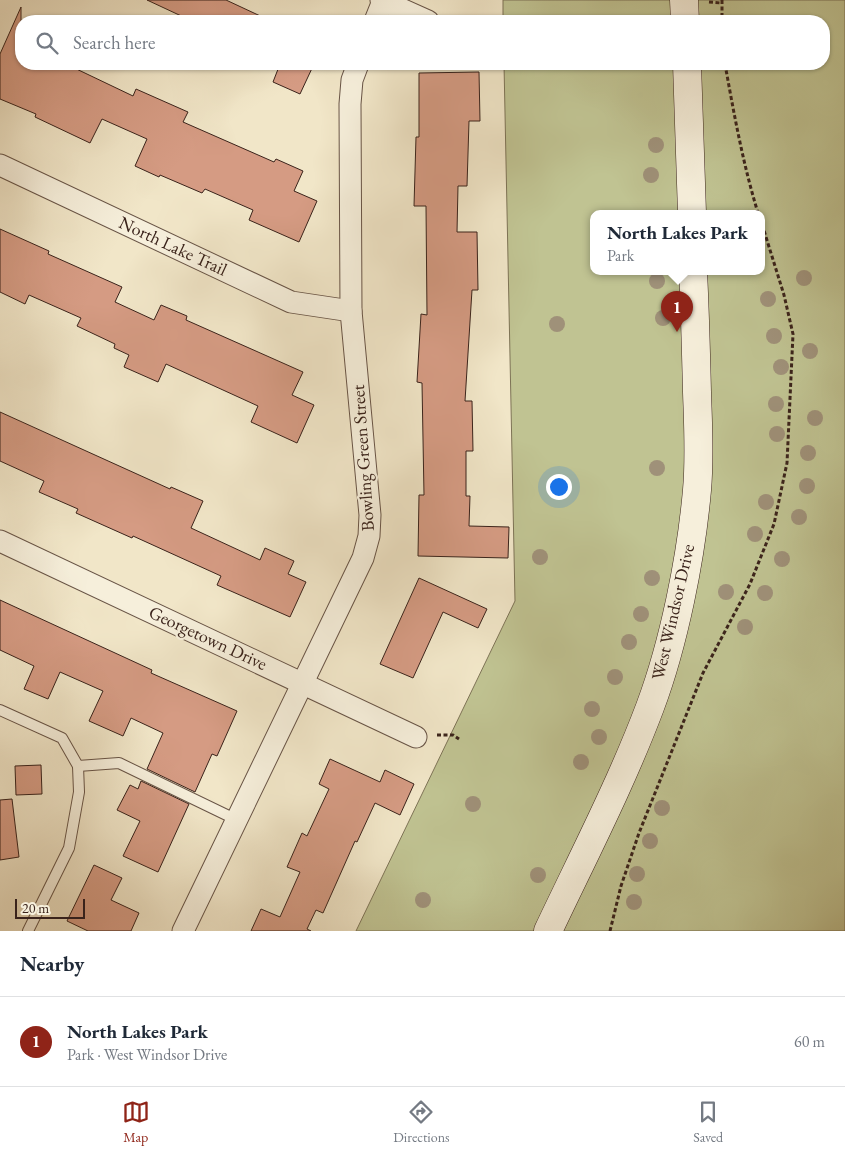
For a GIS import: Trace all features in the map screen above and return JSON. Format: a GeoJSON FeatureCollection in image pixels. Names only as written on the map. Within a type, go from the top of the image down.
{"type":"FeatureCollection","features":[{"type":"Feature","properties":{"kind":"street"},"geometry":{"type":"LineString","coordinates":[[684,0],[685,15]]}},
{"type":"Feature","properties":{"kind":"street"},"geometry":{"type":"LineString","coordinates":[[377,15],[382,1],[414,15]]}},
{"type":"Feature","properties":{"kind":"street","name":"Bowling Green Street"},"geometry":{"type":"LineString","coordinates":[[183,931],[364,558],[369,536],[370,515],[351,311],[350,104],[352,80],[356,70]]}},
{"type":"Feature","properties":{"kind":"street"},"geometry":{"type":"LineString","coordinates":[[687,70],[692,210]]}},
{"type":"Feature","properties":{"kind":"street","name":"North Lake Trail"},"geometry":{"type":"LineString","coordinates":[[0,165],[291,302],[351,311]]}},
{"type":"Feature","properties":{"kind":"street","name":"West Windsor Drive"},"geometry":{"type":"LineString","coordinates":[[548,931],[611,800],[640,733],[660,674],[676,617],[689,549],[697,490],[699,441],[693,275]]}},
{"type":"Feature","properties":{"kind":"street","name":"Georgetown Drive"},"geometry":{"type":"LineString","coordinates":[[0,541],[304,683],[416,738]]}},
{"type":"Feature","properties":{"kind":"lane"},"geometry":{"type":"LineString","coordinates":[[0,710],[62,738],[78,766],[79,792],[69,848],[28,931]]}},
{"type":"Feature","properties":{"kind":"lane"},"geometry":{"type":"LineString","coordinates":[[78,766],[119,763],[237,820]]}},
{"type":"Feature","properties":{"kind":"path"},"geometry":{"type":"LineString","coordinates":[[722,0],[722,15]]}},
{"type":"Feature","properties":{"kind":"path"},"geometry":{"type":"LineString","coordinates":[[726,70],[734,116],[757,210]]}},
{"type":"Feature","properties":{"kind":"path"},"geometry":{"type":"LineString","coordinates":[[610,931],[621,886],[639,834],[703,673],[750,584],[774,524],[787,463],[793,334],[784,295],[765,234]]}},
{"type":"Feature","properties":{"kind":"green space"},"geometry":{"type":"Polygon","coordinates":[[[503,0],[845,0],[845,931],[356,931],[515,601],[504,70],[830,70],[830,15],[503,15],[503,0]]]}},
{"type":"Feature","properties":{"kind":"building"},"geometry":{"type":"Polygon","coordinates":[[[147,0],[226,0],[258,15],[179,15],[147,0]]]}},
{"type":"Feature","properties":{"kind":"building"},"geometry":{"type":"Polygon","coordinates":[[[15,20],[15,70],[79,70],[133,96],[136,89],[188,112],[183,122],[274,162],[276,159],[303,171],[294,191],[317,201],[299,242],[249,220],[253,210],[205,189],[202,193],[135,166],[147,139],[102,119],[90,143],[35,117],[36,114],[0,99],[0,54],[15,20]]]}},
{"type":"Feature","properties":{"kind":"building"},"geometry":{"type":"Polygon","coordinates":[[[278,70],[311,70],[300,94],[273,82],[278,70]]]}},
{"type":"Feature","properties":{"kind":"building"},"geometry":{"type":"Polygon","coordinates":[[[479,72],[480,121],[469,121],[467,186],[458,186],[457,232],[477,232],[478,290],[472,290],[465,401],[472,401],[473,451],[466,451],[466,496],[470,496],[469,526],[509,527],[508,558],[418,556],[419,495],[424,495],[422,383],[417,382],[421,314],[427,315],[426,206],[414,206],[416,137],[419,137],[419,73],[479,72]]]}},
{"type":"Feature","properties":{"kind":"building"},"geometry":{"type":"Polygon","coordinates":[[[0,229],[49,251],[48,254],[122,287],[115,302],[154,320],[161,305],[187,316],[186,320],[303,372],[292,395],[314,405],[297,443],[251,422],[258,406],[166,364],[158,382],[124,367],[129,355],[114,348],[115,344],[77,326],[81,318],[29,295],[25,304],[0,292],[0,229]]]}},
{"type":"Feature","properties":{"kind":"building"},"geometry":{"type":"Polygon","coordinates":[[[0,412],[170,489],[171,487],[203,501],[191,528],[260,560],[265,548],[294,561],[288,574],[306,582],[290,617],[217,585],[221,576],[133,536],[132,538],[76,513],[78,509],[39,492],[44,481],[0,461],[0,412]]]}},
{"type":"Feature","properties":{"kind":"building"},"geometry":{"type":"Polygon","coordinates":[[[419,578],[487,609],[478,628],[443,612],[413,678],[380,664],[419,578]]]}},
{"type":"Feature","properties":{"kind":"building"},"geometry":{"type":"Polygon","coordinates":[[[0,600],[152,670],[151,673],[237,711],[217,756],[212,754],[195,792],[147,769],[163,733],[131,718],[123,736],[89,721],[103,691],[60,672],[48,699],[24,689],[34,666],[0,650],[0,600]]]}},
{"type":"Feature","properties":{"kind":"building"},"geometry":{"type":"Polygon","coordinates":[[[330,759],[380,782],[385,770],[414,784],[400,815],[375,803],[357,842],[355,841],[323,913],[316,910],[307,929],[311,931],[251,931],[261,909],[280,917],[300,872],[287,867],[302,833],[307,836],[329,789],[319,784],[330,759]]]}},
{"type":"Feature","properties":{"kind":"building"},"geometry":{"type":"Polygon","coordinates":[[[41,765],[42,794],[16,795],[15,766],[41,765]]]}},
{"type":"Feature","properties":{"kind":"building"},"geometry":{"type":"Polygon","coordinates":[[[141,781],[189,804],[158,872],[123,856],[140,821],[117,810],[130,785],[138,789],[141,781]]]}},
{"type":"Feature","properties":{"kind":"building"},"geometry":{"type":"Polygon","coordinates":[[[12,799],[19,857],[0,860],[0,800],[12,799]]]}},
{"type":"Feature","properties":{"kind":"building"},"geometry":{"type":"Polygon","coordinates":[[[94,865],[122,878],[111,900],[139,913],[131,931],[88,931],[67,921],[94,865]]]}},
{"type":"Feature","properties":{"kind":"place","name":"North Lakes Park"},"geometry":{"type":"Point","coordinates":[677,332]}}]}
